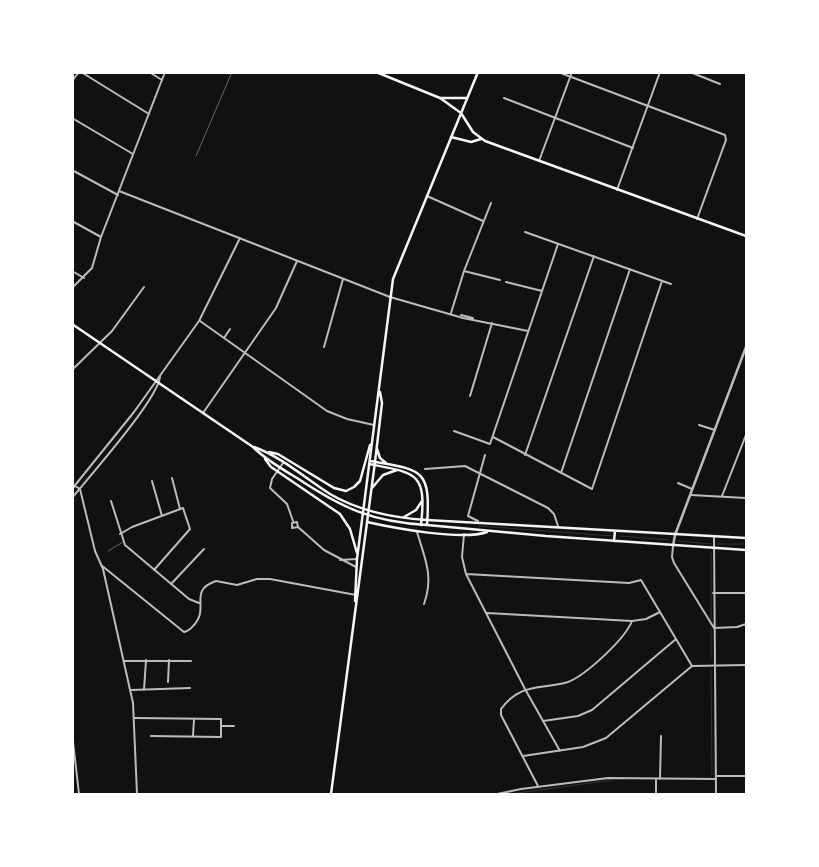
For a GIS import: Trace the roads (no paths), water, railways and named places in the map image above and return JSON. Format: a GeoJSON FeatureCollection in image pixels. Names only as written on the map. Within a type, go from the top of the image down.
{"type":"FeatureCollection","features":[{"type":"Feature","properties":{"kind":"main road"},"geometry":{"type":"LineString","coordinates":[[376,72],[440,98],[461,113],[472,130],[481,139],[746,236]]}},
{"type":"Feature","properties":{"kind":"main road"},"geometry":{"type":"LineString","coordinates":[[356,595],[356,567],[380,391],[390,297],[399,263],[478,72]]}},
{"type":"Feature","properties":{"kind":"main road"},"geometry":{"type":"LineString","coordinates":[[440,98],[467,98]]}},
{"type":"Feature","properties":{"kind":"main road"},"geometry":{"type":"LineString","coordinates":[[451,136],[471,142],[481,139]]}},
{"type":"Feature","properties":{"kind":"main road"},"geometry":{"type":"LineString","coordinates":[[72,324],[203,412],[253,447],[264,457],[327,498],[357,512],[398,522],[426,526],[614,542],[746,550]]}},
{"type":"Feature","properties":{"kind":"main road"},"geometry":{"type":"LineString","coordinates":[[331,794],[355,601],[377,448],[382,403],[380,391]]}},
{"type":"Feature","properties":{"kind":"main road"},"geometry":{"type":"LineString","coordinates":[[253,447],[278,454],[334,488],[346,490],[354,488],[360,481],[373,435]]}},
{"type":"Feature","properties":{"kind":"main road"},"geometry":{"type":"LineString","coordinates":[[377,448],[380,458],[387,464]]}},
{"type":"Feature","properties":{"kind":"main road"},"geometry":{"type":"LineString","coordinates":[[267,452],[330,493],[359,507],[399,517],[558,526],[714,538],[746,538]]}},
{"type":"Feature","properties":{"kind":"main road"},"geometry":{"type":"LineString","coordinates":[[264,457],[269,465],[340,514],[350,529],[358,555]]}},
{"type":"Feature","properties":{"kind":"main road"},"geometry":{"type":"LineString","coordinates":[[369,463],[408,473],[418,480],[423,500],[421,525]]}},
{"type":"Feature","properties":{"kind":"main road"},"geometry":{"type":"LineString","coordinates":[[375,464],[410,468],[422,477],[427,491],[426,526]]}},
{"type":"Feature","properties":{"kind":"main road"},"geometry":{"type":"LineString","coordinates":[[372,488],[383,475],[398,470]]}},
{"type":"Feature","properties":{"kind":"main road"},"geometry":{"type":"LineString","coordinates":[[403,517],[416,510],[423,500]]}},
{"type":"Feature","properties":{"kind":"main road"},"geometry":{"type":"LineString","coordinates":[[367,522],[416,530],[464,534],[480,534],[489,531]]}},
{"type":"Feature","properties":{"kind":"main road"},"geometry":{"type":"LineString","coordinates":[[614,542],[615,530]]}},
{"type":"Feature","properties":{"kind":"street"},"geometry":{"type":"LineString","coordinates":[[72,81],[80,72],[149,114]]}},
{"type":"Feature","properties":{"kind":"street"},"geometry":{"type":"LineString","coordinates":[[149,72],[162,80]]}},
{"type":"Feature","properties":{"kind":"street"},"geometry":{"type":"LineString","coordinates":[[72,288],[92,268],[101,237],[165,72]]}},
{"type":"Feature","properties":{"kind":"street"},"geometry":{"type":"LineString","coordinates":[[558,72],[726,136],[697,219]]}},
{"type":"Feature","properties":{"kind":"street"},"geometry":{"type":"LineString","coordinates":[[539,161],[572,72]]}},
{"type":"Feature","properties":{"kind":"street"},"geometry":{"type":"LineString","coordinates":[[617,190],[660,72]]}},
{"type":"Feature","properties":{"kind":"street"},"geometry":{"type":"LineString","coordinates":[[690,72],[720,84]]}},
{"type":"Feature","properties":{"kind":"street"},"geometry":{"type":"LineString","coordinates":[[504,98],[633,148]]}},
{"type":"Feature","properties":{"kind":"street"},"geometry":{"type":"LineString","coordinates":[[72,118],[133,154]]}},
{"type":"Feature","properties":{"kind":"street"},"geometry":{"type":"LineString","coordinates":[[72,170],[118,195]]}},
{"type":"Feature","properties":{"kind":"street"},"geometry":{"type":"LineString","coordinates":[[119,191],[390,297],[528,331]]}},
{"type":"Feature","properties":{"kind":"street"},"geometry":{"type":"LineString","coordinates":[[427,196],[484,221]]}},
{"type":"Feature","properties":{"kind":"street"},"geometry":{"type":"LineString","coordinates":[[451,313],[464,271],[491,203]]}},
{"type":"Feature","properties":{"kind":"street"},"geometry":{"type":"LineString","coordinates":[[72,222],[101,237]]}},
{"type":"Feature","properties":{"kind":"street"},"geometry":{"type":"LineString","coordinates":[[525,232],[671,284]]}},
{"type":"Feature","properties":{"kind":"street"},"geometry":{"type":"LineString","coordinates":[[72,489],[111,441],[199,321],[240,238]]}},
{"type":"Feature","properties":{"kind":"street"},"geometry":{"type":"LineString","coordinates":[[454,431],[490,444],[558,244]]}},
{"type":"Feature","properties":{"kind":"street"},"geometry":{"type":"LineString","coordinates":[[525,455],[594,256]]}},
{"type":"Feature","properties":{"kind":"street"},"geometry":{"type":"LineString","coordinates":[[203,412],[276,308],[297,261]]}},
{"type":"Feature","properties":{"kind":"street"},"geometry":{"type":"LineString","coordinates":[[560,473],[630,269]]}},
{"type":"Feature","properties":{"kind":"street"},"geometry":{"type":"LineString","coordinates":[[72,270],[84,278]]}},
{"type":"Feature","properties":{"kind":"street"},"geometry":{"type":"LineString","coordinates":[[464,271],[500,280]]}},
{"type":"Feature","properties":{"kind":"street"},"geometry":{"type":"LineString","coordinates":[[324,347],[343,278]]}},
{"type":"Feature","properties":{"kind":"street"},"geometry":{"type":"LineString","coordinates":[[493,437],[592,489],[662,281]]}},
{"type":"Feature","properties":{"kind":"street"},"geometry":{"type":"LineString","coordinates":[[506,282],[542,291]]}},
{"type":"Feature","properties":{"kind":"street"},"geometry":{"type":"LineString","coordinates":[[72,370],[101,343],[144,287]]}},
{"type":"Feature","properties":{"kind":"street"},"geometry":{"type":"LineString","coordinates":[[199,321],[332,413],[374,425]]}},
{"type":"Feature","properties":{"kind":"street"},"geometry":{"type":"LineString","coordinates":[[470,396],[492,323]]}},
{"type":"Feature","properties":{"kind":"street"},"geometry":{"type":"LineString","coordinates":[[224,338],[230,329]]}},
{"type":"Feature","properties":{"kind":"street"},"geometry":{"type":"LineString","coordinates":[[714,628],[674,563],[672,557],[673,546],[675,534],[746,347]]}},
{"type":"Feature","properties":{"kind":"street"},"geometry":{"type":"LineString","coordinates":[[72,498],[160,383],[160,376]]}},
{"type":"Feature","properties":{"kind":"street"},"geometry":{"type":"LineString","coordinates":[[699,425],[715,430]]}},
{"type":"Feature","properties":{"kind":"street"},"geometry":{"type":"LineString","coordinates":[[722,496],[746,434]]}},
{"type":"Feature","properties":{"kind":"street"},"geometry":{"type":"LineString","coordinates":[[111,441],[115,444]]}},
{"type":"Feature","properties":{"kind":"street"},"geometry":{"type":"LineString","coordinates":[[478,521],[468,516],[485,455]]}},
{"type":"Feature","properties":{"kind":"street"},"geometry":{"type":"LineString","coordinates":[[283,463],[271,482],[271,490],[287,504],[293,522],[291,528],[298,528]]}},
{"type":"Feature","properties":{"kind":"street"},"geometry":{"type":"LineString","coordinates":[[425,469],[460,466],[480,472],[548,508],[554,514],[558,526]]}},
{"type":"Feature","properties":{"kind":"street"},"geometry":{"type":"LineString","coordinates":[[172,478],[180,509]]}},
{"type":"Feature","properties":{"kind":"street"},"geometry":{"type":"LineString","coordinates":[[152,481],[162,516]]}},
{"type":"Feature","properties":{"kind":"street"},"geometry":{"type":"LineString","coordinates":[[678,483],[693,489]]}},
{"type":"Feature","properties":{"kind":"street"},"geometry":{"type":"LineString","coordinates":[[75,486],[80,489],[95,551],[101,565],[131,690],[135,718],[137,794]]}},
{"type":"Feature","properties":{"kind":"street"},"geometry":{"type":"LineString","coordinates":[[691,496],[746,498]]}},
{"type":"Feature","properties":{"kind":"street"},"geometry":{"type":"LineString","coordinates":[[111,502],[123,542],[192,601],[200,603]]}},
{"type":"Feature","properties":{"kind":"street"},"geometry":{"type":"LineString","coordinates":[[120,534],[183,508],[190,529],[154,570]]}},
{"type":"Feature","properties":{"kind":"street"},"geometry":{"type":"LineString","coordinates":[[293,522],[297,523],[298,528],[324,550],[356,567]]}},
{"type":"Feature","properties":{"kind":"street"},"geometry":{"type":"LineString","coordinates":[[416,530],[430,577],[424,604]]}},
{"type":"Feature","properties":{"kind":"street"},"geometry":{"type":"LineString","coordinates":[[464,534],[462,557],[466,574],[525,689],[560,751]]}},
{"type":"Feature","properties":{"kind":"street"},"geometry":{"type":"LineString","coordinates":[[714,538],[716,794]]}},
{"type":"Feature","properties":{"kind":"street"},"geometry":{"type":"LineString","coordinates":[[171,584],[204,549]]}},
{"type":"Feature","properties":{"kind":"street"},"geometry":{"type":"LineString","coordinates":[[340,560],[357,559]]}},
{"type":"Feature","properties":{"kind":"street"},"geometry":{"type":"LineString","coordinates":[[101,565],[184,632],[189,630],[200,617],[201,592],[213,582],[237,584],[257,579],[285,581],[356,595]]}},
{"type":"Feature","properties":{"kind":"street"},"geometry":{"type":"LineString","coordinates":[[466,574],[629,583],[641,580],[692,666]]}},
{"type":"Feature","properties":{"kind":"street"},"geometry":{"type":"LineString","coordinates":[[713,593],[746,593]]}},
{"type":"Feature","properties":{"kind":"street"},"geometry":{"type":"LineString","coordinates":[[486,613],[632,621],[646,619],[660,612]]}},
{"type":"Feature","properties":{"kind":"street"},"geometry":{"type":"LineString","coordinates":[[538,786],[501,714],[501,709],[525,689],[574,679],[615,645],[632,621]]}},
{"type":"Feature","properties":{"kind":"street"},"geometry":{"type":"LineString","coordinates":[[714,628],[737,627],[746,624]]}},
{"type":"Feature","properties":{"kind":"street"},"geometry":{"type":"LineString","coordinates":[[543,721],[578,716],[592,710],[676,639]]}},
{"type":"Feature","properties":{"kind":"street"},"geometry":{"type":"LineString","coordinates":[[144,690],[146,660]]}},
{"type":"Feature","properties":{"kind":"street"},"geometry":{"type":"LineString","coordinates":[[168,682],[169,660]]}},
{"type":"Feature","properties":{"kind":"street"},"geometry":{"type":"LineString","coordinates":[[124,661],[190,661]]}},
{"type":"Feature","properties":{"kind":"street"},"geometry":{"type":"LineString","coordinates":[[523,756],[590,745],[612,734],[692,666],[746,665]]}},
{"type":"Feature","properties":{"kind":"street"},"geometry":{"type":"LineString","coordinates":[[131,690],[190,688]]}},
{"type":"Feature","properties":{"kind":"street"},"geometry":{"type":"LineString","coordinates":[[135,718],[221,718],[221,736],[151,736]]}},
{"type":"Feature","properties":{"kind":"street"},"geometry":{"type":"LineString","coordinates":[[194,718],[194,736]]}},
{"type":"Feature","properties":{"kind":"street"},"geometry":{"type":"LineString","coordinates":[[221,726],[234,726]]}},
{"type":"Feature","properties":{"kind":"street"},"geometry":{"type":"LineString","coordinates":[[72,733],[79,794]]}},
{"type":"Feature","properties":{"kind":"street"},"geometry":{"type":"LineString","coordinates":[[660,779],[661,736]]}},
{"type":"Feature","properties":{"kind":"street"},"geometry":{"type":"LineString","coordinates":[[497,794],[538,786],[613,778],[660,779],[746,776]]}},
{"type":"Feature","properties":{"kind":"street"},"geometry":{"type":"LineString","coordinates":[[656,779],[656,794]]}},
{"type":"Feature","properties":{"kind":"lane"},"geometry":{"type":"LineString","coordinates":[[196,156],[232,72]]}},
{"type":"Feature","properties":{"kind":"lane"},"geometry":{"type":"LineString","coordinates":[[108,551],[123,542]]}},
{"type":"Feature","properties":{"kind":"waterway"},"geometry":{"type":"LineString","coordinates":[[479,526],[613,536]]}},
{"type":"Feature","properties":{"kind":"waterway"},"geometry":{"type":"LineString","coordinates":[[620,536],[669,540]]}},
{"type":"Feature","properties":{"kind":"waterway"},"geometry":{"type":"LineString","coordinates":[[678,541],[711,544]]}},
{"type":"Feature","properties":{"kind":"waterway"},"geometry":{"type":"LineString","coordinates":[[717,544],[746,544]]}},
{"type":"Feature","properties":{"kind":"waterway"},"geometry":{"type":"LineString","coordinates":[[711,552],[711,620]]}},
{"type":"Feature","properties":{"kind":"waterway"},"geometry":{"type":"LineString","coordinates":[[711,628],[711,659]]}},
{"type":"Feature","properties":{"kind":"waterway"},"geometry":{"type":"LineString","coordinates":[[711,670],[712,775]]}},
{"type":"Feature","properties":{"kind":"waterway"},"geometry":{"type":"LineString","coordinates":[[511,794],[612,780]]}}]}
